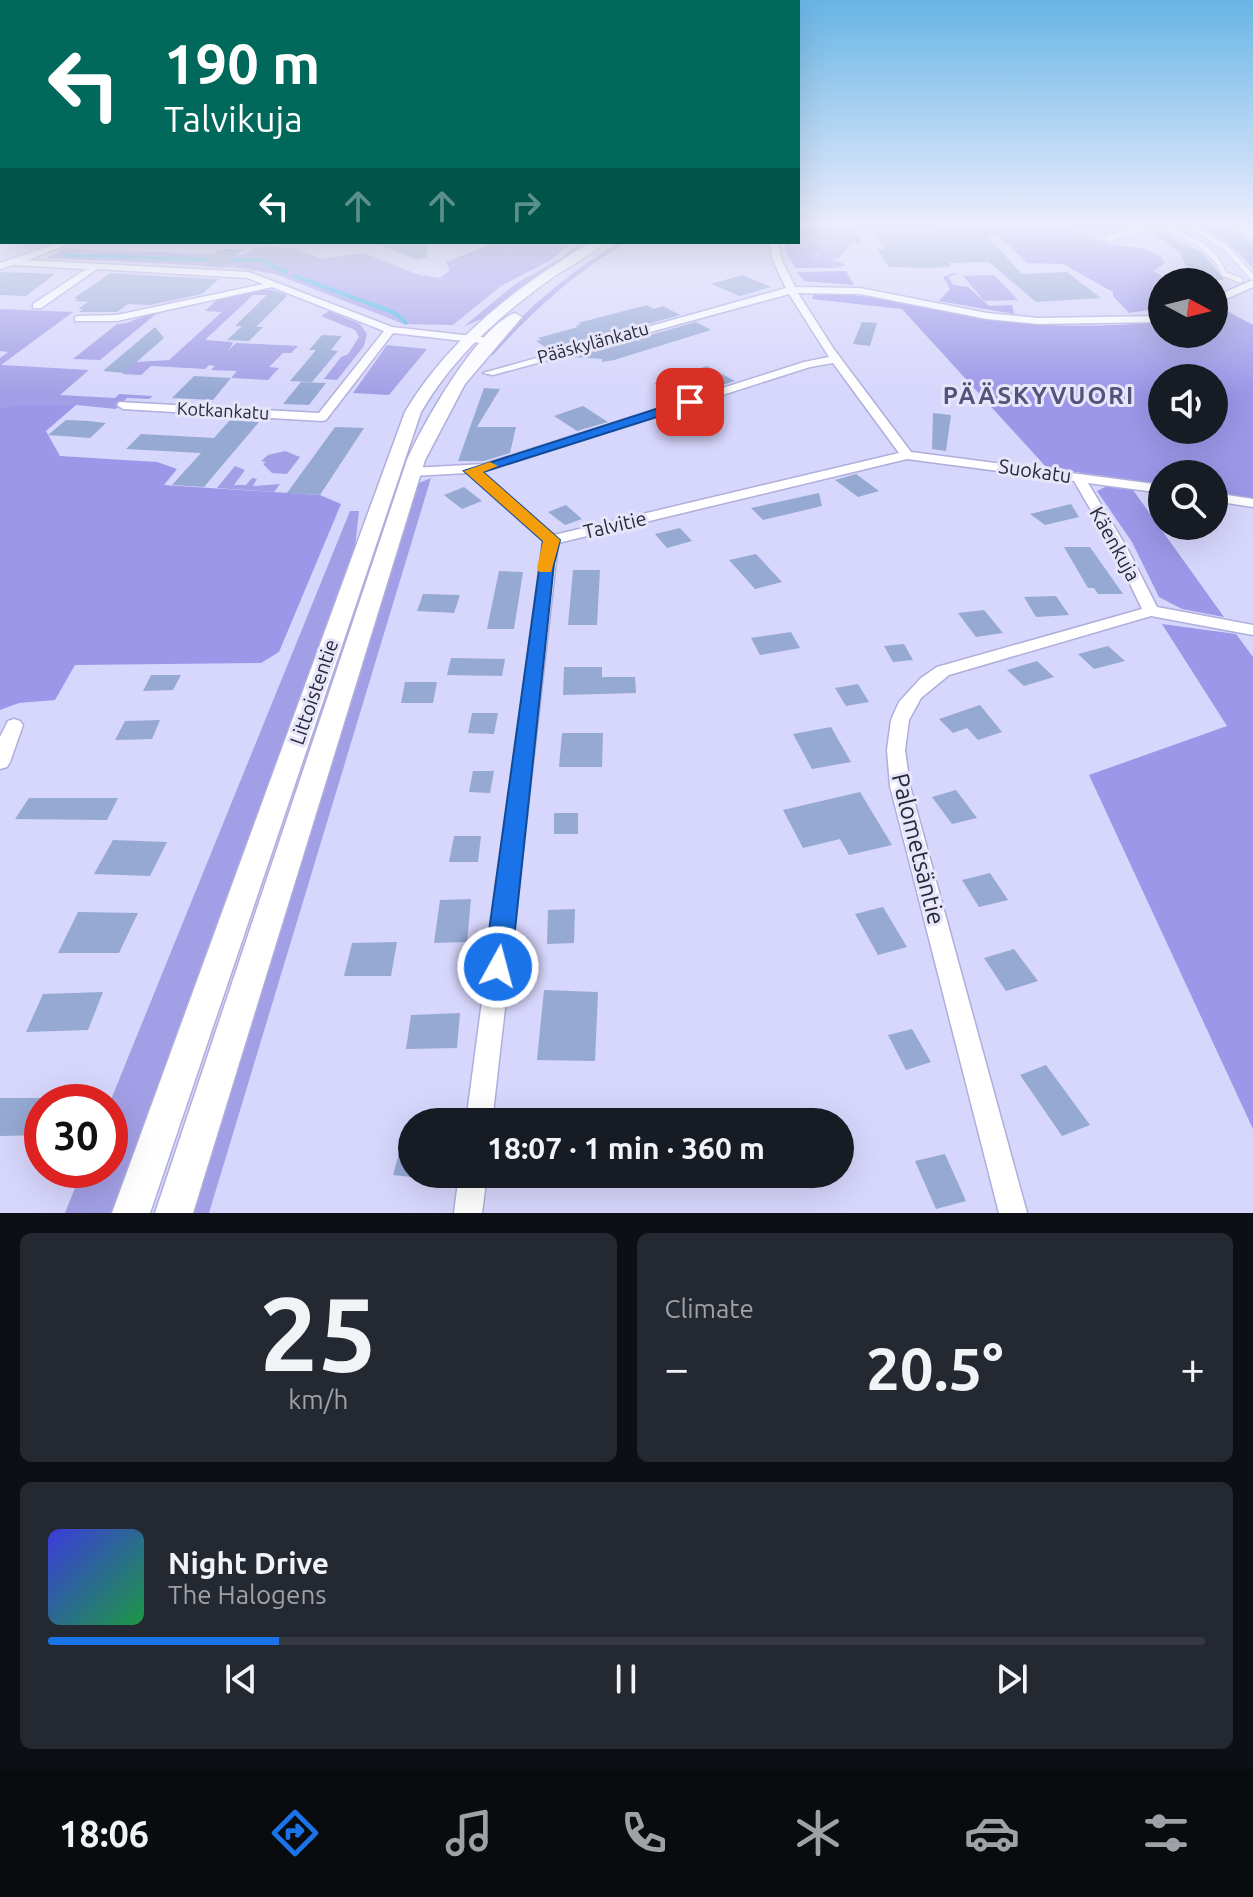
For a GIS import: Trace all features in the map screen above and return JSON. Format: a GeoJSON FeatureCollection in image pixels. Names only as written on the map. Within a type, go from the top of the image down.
{"type":"FeatureCollection","features":[{"type":"Feature","properties":{"kind":"main road","name":"Littoistentie"},"geometry":{"type":"LineString","coordinates":[[131,1213],[405,430],[419,399],[468,338],[546,281]]}},
{"type":"Feature","properties":{"kind":"main road","name":"Littoistentie"},"geometry":{"type":"LineString","coordinates":[[174,1213],[412,472],[440,408],[455,383],[490,341],[560,281]]}},
{"type":"Feature","properties":{"kind":"street"},"geometry":{"type":"LineString","coordinates":[[37,306],[74,281]]}},
{"type":"Feature","properties":{"kind":"street"},"geometry":{"type":"LineString","coordinates":[[265,281],[390,330],[490,341]]}},
{"type":"Feature","properties":{"kind":"street"},"geometry":{"type":"LineString","coordinates":[[786,281],[907,455]]}},
{"type":"Feature","properties":{"kind":"street"},"geometry":{"type":"LineString","coordinates":[[1228,293],[1252,281]]}},
{"type":"Feature","properties":{"kind":"street"},"geometry":{"type":"LineString","coordinates":[[79,319],[117,318],[276,284]]}},
{"type":"Feature","properties":{"kind":"street","name":"Pääskylänkatu"},"geometry":{"type":"LineString","coordinates":[[489,373],[791,290],[860,291],[987,316],[1038,321],[1148,319]]}},
{"type":"Feature","properties":{"kind":"street","name":"Kotkankatu"},"geometry":{"type":"LineString","coordinates":[[123,405],[322,417],[390,330]]}},
{"type":"Feature","properties":{"kind":"street"},"geometry":{"type":"LineString","coordinates":[[412,472],[472,471],[808,364],[838,359]]}},
{"type":"Feature","properties":{"kind":"street","name":"Suokatu"},"geometry":{"type":"LineString","coordinates":[[907,455],[1148,487]]}},
{"type":"Feature","properties":{"kind":"street","name":"Talvitie"},"geometry":{"type":"LineString","coordinates":[[551,540],[907,455]]}},
{"type":"Feature","properties":{"kind":"street"},"geometry":{"type":"LineString","coordinates":[[472,471],[551,540],[481,1108]]}},
{"type":"Feature","properties":{"kind":"street","name":"Käenkuja"},"geometry":{"type":"LineString","coordinates":[[1078,477],[1120,548],[1151,611]]}},
{"type":"Feature","properties":{"kind":"street"},"geometry":{"type":"LineString","coordinates":[[1228,499],[1253,503]]}},
{"type":"Feature","properties":{"kind":"street","name":"Palometsäntie"},"geometry":{"type":"LineString","coordinates":[[1013,1213],[900,786],[896,733],[910,696],[922,683],[943,671],[1151,611],[1253,630]]}},
{"type":"Feature","properties":{"kind":"street"},"geometry":{"type":"LineString","coordinates":[[0,762],[14,725]]}},
{"type":"Feature","properties":{"kind":"street"},"geometry":{"type":"LineString","coordinates":[[468,1213],[471,1188]]}},
{"type":"Feature","properties":{"kind":"shaded area"},"geometry":{"type":"Polygon","coordinates":[[[292,281],[461,281],[501,286],[453,325],[404,324],[292,281]]]}},
{"type":"Feature","properties":{"kind":"shaded area"},"geometry":{"type":"Polygon","coordinates":[[[460,281],[511,281],[501,286],[460,281]]]}},
{"type":"Feature","properties":{"kind":"shaded area"},"geometry":{"type":"Polygon","coordinates":[[[521,281],[538,281],[488,316],[463,327],[521,281]]]}},
{"type":"Feature","properties":{"kind":"shaded area"},"geometry":{"type":"Polygon","coordinates":[[[564,281],[571,281],[523,323],[493,355],[485,354],[516,323],[564,281]]]}},
{"type":"Feature","properties":{"kind":"shaded area"},"geometry":{"type":"Polygon","coordinates":[[[804,281],[851,281],[854,285],[804,281]]]}},
{"type":"Feature","properties":{"kind":"shaded area"},"geometry":{"type":"Polygon","coordinates":[[[945,281],[968,287],[989,306],[1012,305],[1014,314],[939,301],[950,289],[945,281]]]}},
{"type":"Feature","properties":{"kind":"shaded area"},"geometry":{"type":"Polygon","coordinates":[[[967,281],[999,281],[1018,300],[984,301],[967,281]]]}},
{"type":"Feature","properties":{"kind":"shaded area"},"geometry":{"type":"Polygon","coordinates":[[[1093,281],[1148,281],[1148,310],[1129,313],[1113,296],[1113,292],[1093,281]]]}},
{"type":"Feature","properties":{"kind":"shaded area"},"geometry":{"type":"Polygon","coordinates":[[[266,289],[290,295],[253,295],[205,340],[231,342],[229,350],[236,343],[298,346],[291,353],[283,353],[269,367],[279,368],[268,380],[231,378],[237,371],[211,370],[215,366],[209,365],[205,369],[151,366],[141,375],[122,374],[136,362],[169,360],[222,312],[205,311],[219,298],[266,289]]]}},
{"type":"Feature","properties":{"kind":"shaded area"},"geometry":{"type":"Polygon","coordinates":[[[814,293],[859,296],[1033,324],[1098,326],[1148,323],[1148,348],[1228,348],[1228,311],[1253,325],[1253,498],[1228,494],[1228,460],[1148,460],[1148,482],[1047,468],[902,309],[812,299],[814,293]]]}},
{"type":"Feature","properties":{"kind":"shaded area"},"geometry":{"type":"Polygon","coordinates":[[[0,309],[73,312],[1,365],[89,370],[60,395],[115,398],[119,394],[153,396],[149,399],[127,398],[116,409],[76,405],[0,408],[0,358],[8,352],[0,351],[0,309]]]}},
{"type":"Feature","properties":{"kind":"shaded area"},"geometry":{"type":"Polygon","coordinates":[[[161,310],[100,360],[73,359],[117,324],[161,310]]]}},
{"type":"Feature","properties":{"kind":"shaded area"},"geometry":{"type":"Polygon","coordinates":[[[329,311],[360,324],[367,334],[364,346],[337,380],[324,379],[341,357],[348,354],[359,337],[355,330],[321,316],[329,311]]]}},
{"type":"Feature","properties":{"kind":"shaded area"},"geometry":{"type":"Polygon","coordinates":[[[387,345],[427,349],[389,395],[353,393],[387,345]]]}},
{"type":"Feature","properties":{"kind":"shaded area"},"geometry":{"type":"Polygon","coordinates":[[[76,405],[46,431],[60,456],[157,462],[177,469],[164,485],[320,495],[341,504],[279,652],[261,663],[75,665],[55,700],[19,703],[0,710],[0,408],[76,405]]]}},
{"type":"Feature","properties":{"kind":"shaded area"},"geometry":{"type":"Polygon","coordinates":[[[285,451],[300,457],[287,474],[272,473],[263,464],[266,462],[261,461],[268,455],[285,451]]]}},
{"type":"Feature","properties":{"kind":"shaded area"},"geometry":{"type":"Polygon","coordinates":[[[235,466],[245,470],[234,485],[246,485],[252,478],[257,479],[253,486],[280,484],[274,492],[217,488],[235,466]]]}},
{"type":"Feature","properties":{"kind":"shaded area"},"geometry":{"type":"Polygon","coordinates":[[[431,478],[209,1213],[191,1213],[419,483],[431,478]]]}},
{"type":"Feature","properties":{"kind":"shaded area"},"geometry":{"type":"Polygon","coordinates":[[[1107,486],[1133,490],[1148,511],[1148,540],[1169,540],[1224,617],[1182,609],[1159,597],[1132,542],[1097,491],[1107,486]]]}},
{"type":"Feature","properties":{"kind":"shaded area"},"geometry":{"type":"Polygon","coordinates":[[[350,511],[359,511],[355,547],[128,1172],[128,1084],[117,1084],[350,511]]]}},
{"type":"Feature","properties":{"kind":"shaded area"},"geometry":{"type":"Polygon","coordinates":[[[1162,624],[1236,634],[1253,657],[1253,1129],[1089,775],[1227,726],[1162,624]]]}},
{"type":"Feature","properties":{"kind":"shaded area"},"geometry":{"type":"Polygon","coordinates":[[[75,1188],[122,1188],[113,1213],[65,1213],[75,1188]]]}},
{"type":"Feature","properties":{"kind":"building"},"geometry":{"type":"Polygon","coordinates":[[[0,281],[46,281],[26,296],[0,295],[0,281]]]}},
{"type":"Feature","properties":{"kind":"building"},"geometry":{"type":"Polygon","coordinates":[[[100,281],[217,281],[202,294],[150,305],[128,304],[117,312],[79,312],[83,309],[78,309],[88,302],[74,301],[78,299],[74,298],[100,281]]]}},
{"type":"Feature","properties":{"kind":"building"},"geometry":{"type":"Polygon","coordinates":[[[723,281],[756,281],[771,287],[740,296],[711,284],[723,281]]]}},
{"type":"Feature","properties":{"kind":"building"},"geometry":{"type":"Polygon","coordinates":[[[1011,281],[1078,281],[1101,298],[1036,302],[1011,281]]]}},
{"type":"Feature","properties":{"kind":"building"},"geometry":{"type":"Polygon","coordinates":[[[272,290],[287,296],[256,327],[263,327],[249,341],[227,340],[242,326],[235,326],[272,290]]]}},
{"type":"Feature","properties":{"kind":"building"},"geometry":{"type":"Polygon","coordinates":[[[647,305],[654,309],[663,306],[680,315],[551,351],[536,341],[578,327],[581,324],[578,323],[647,305]]]}},
{"type":"Feature","properties":{"kind":"building"},"geometry":{"type":"Polygon","coordinates":[[[696,322],[711,330],[614,360],[602,362],[602,359],[572,357],[696,322]]]}},
{"type":"Feature","properties":{"kind":"building"},"geometry":{"type":"Polygon","coordinates":[[[862,322],[877,323],[870,346],[853,344],[862,322]]]}},
{"type":"Feature","properties":{"kind":"building"},"geometry":{"type":"Polygon","coordinates":[[[155,327],[164,338],[124,373],[103,371],[155,327]]]}},
{"type":"Feature","properties":{"kind":"building"},"geometry":{"type":"Polygon","coordinates":[[[322,335],[342,336],[331,350],[338,351],[312,382],[290,381],[316,350],[309,350],[322,335]]]}},
{"type":"Feature","properties":{"kind":"building"},"geometry":{"type":"Polygon","coordinates":[[[707,366],[735,381],[702,391],[697,388],[677,396],[654,383],[707,366]]]}},
{"type":"Feature","properties":{"kind":"building"},"geometry":{"type":"Polygon","coordinates":[[[194,376],[231,378],[213,400],[172,398],[194,376]]]}},
{"type":"Feature","properties":{"kind":"building"},"geometry":{"type":"Polygon","coordinates":[[[301,382],[326,383],[309,405],[283,404],[301,382]]]}},
{"type":"Feature","properties":{"kind":"building"},"geometry":{"type":"Polygon","coordinates":[[[484,388],[500,389],[477,427],[516,427],[510,453],[484,461],[458,461],[484,388]]]}},
{"type":"Feature","properties":{"kind":"building"},"geometry":{"type":"Polygon","coordinates":[[[583,406],[608,422],[577,431],[554,416],[583,406]]]}},
{"type":"Feature","properties":{"kind":"building"},"geometry":{"type":"Polygon","coordinates":[[[933,413],[951,415],[946,451],[932,449],[933,413]]]}},
{"type":"Feature","properties":{"kind":"building"},"geometry":{"type":"Polygon","coordinates":[[[66,420],[106,423],[90,438],[48,435],[66,420]]]}},
{"type":"Feature","properties":{"kind":"building"},"geometry":{"type":"Polygon","coordinates":[[[230,420],[259,422],[204,487],[172,485],[201,453],[126,449],[141,434],[214,438],[230,420]]]}},
{"type":"Feature","properties":{"kind":"building"},"geometry":{"type":"Polygon","coordinates":[[[335,427],[364,428],[320,495],[287,493],[335,427]]]}},
{"type":"Feature","properties":{"kind":"building"},"geometry":{"type":"Polygon","coordinates":[[[856,474],[879,491],[858,497],[835,480],[856,474]]]}},
{"type":"Feature","properties":{"kind":"building"},"geometry":{"type":"Polygon","coordinates":[[[464,487],[482,501],[462,509],[444,495],[464,487]]]}},
{"type":"Feature","properties":{"kind":"building"},"geometry":{"type":"Polygon","coordinates":[[[819,493],[822,506],[763,520],[751,508],[819,493]]]}},
{"type":"Feature","properties":{"kind":"building"},"geometry":{"type":"Polygon","coordinates":[[[1071,504],[1079,517],[1045,525],[1030,514],[1071,504]]]}},
{"type":"Feature","properties":{"kind":"building"},"geometry":{"type":"Polygon","coordinates":[[[566,505],[582,519],[565,525],[548,512],[566,505]]]}},
{"type":"Feature","properties":{"kind":"building"},"geometry":{"type":"Polygon","coordinates":[[[680,528],[692,541],[667,548],[655,534],[680,528]]]}},
{"type":"Feature","properties":{"kind":"building"},"geometry":{"type":"Polygon","coordinates":[[[1064,547],[1090,547],[1123,594],[1098,594],[1094,588],[1088,588],[1064,547]]]}},
{"type":"Feature","properties":{"kind":"building"},"geometry":{"type":"Polygon","coordinates":[[[756,554],[782,582],[755,589],[729,560],[756,554]]]}},
{"type":"Feature","properties":{"kind":"building"},"geometry":{"type":"Polygon","coordinates":[[[573,570],[600,570],[597,625],[568,625],[573,570]]]}},
{"type":"Feature","properties":{"kind":"building"},"geometry":{"type":"Polygon","coordinates":[[[499,571],[523,572],[514,629],[487,629],[499,571]]]}},
{"type":"Feature","properties":{"kind":"building"},"geometry":{"type":"Polygon","coordinates":[[[423,594],[460,595],[454,613],[417,611],[423,594]]]}},
{"type":"Feature","properties":{"kind":"building"},"geometry":{"type":"Polygon","coordinates":[[[1056,596],[1069,615],[1036,617],[1024,597],[1056,596]]]}},
{"type":"Feature","properties":{"kind":"building"},"geometry":{"type":"Polygon","coordinates":[[[984,610],[1003,633],[976,637],[958,613],[984,610]]]}},
{"type":"Feature","properties":{"kind":"building"},"geometry":{"type":"Polygon","coordinates":[[[791,632],[800,648],[760,655],[751,638],[791,632]]]}},
{"type":"Feature","properties":{"kind":"building"},"geometry":{"type":"Polygon","coordinates":[[[904,644],[913,660],[893,662],[884,646],[904,644]]]}},
{"type":"Feature","properties":{"kind":"building"},"geometry":{"type":"Polygon","coordinates":[[[1108,646],[1125,661],[1094,669],[1078,654],[1108,646]]]}},
{"type":"Feature","properties":{"kind":"building"},"geometry":{"type":"Polygon","coordinates":[[[451,658],[505,659],[502,676],[447,675],[451,658]]]}},
{"type":"Feature","properties":{"kind":"building"},"geometry":{"type":"Polygon","coordinates":[[[1037,661],[1054,677],[1024,686],[1007,670],[1037,661]]]}},
{"type":"Feature","properties":{"kind":"building"},"geometry":{"type":"Polygon","coordinates":[[[564,667],[602,667],[602,677],[635,677],[636,693],[563,695],[564,667]]]}},
{"type":"Feature","properties":{"kind":"building"},"geometry":{"type":"Polygon","coordinates":[[[151,675],[181,675],[173,690],[143,691],[151,675]]]}},
{"type":"Feature","properties":{"kind":"building"},"geometry":{"type":"Polygon","coordinates":[[[405,682],[437,682],[433,703],[401,703],[405,682]]]}},
{"type":"Feature","properties":{"kind":"building"},"geometry":{"type":"Polygon","coordinates":[[[858,684],[869,702],[846,706],[835,688],[858,684]]]}},
{"type":"Feature","properties":{"kind":"building"},"geometry":{"type":"Polygon","coordinates":[[[980,705],[1002,732],[978,740],[967,728],[953,733],[939,719],[980,705]]]}},
{"type":"Feature","properties":{"kind":"building"},"geometry":{"type":"Polygon","coordinates":[[[472,713],[498,713],[494,734],[468,733],[472,713]]]}},
{"type":"Feature","properties":{"kind":"building"},"geometry":{"type":"Polygon","coordinates":[[[160,720],[152,739],[115,740],[125,721],[160,720]]]}},
{"type":"Feature","properties":{"kind":"building"},"geometry":{"type":"Polygon","coordinates":[[[831,727],[851,762],[812,769],[793,734],[831,727]]]}},
{"type":"Feature","properties":{"kind":"building"},"geometry":{"type":"Polygon","coordinates":[[[562,733],[603,733],[602,767],[559,767],[562,733]]]}},
{"type":"Feature","properties":{"kind":"building"},"geometry":{"type":"Polygon","coordinates":[[[473,771],[494,771],[490,793],[469,792],[473,771]]]}},
{"type":"Feature","properties":{"kind":"building"},"geometry":{"type":"Polygon","coordinates":[[[956,790],[977,818],[952,824],[932,797],[956,790]]]}},
{"type":"Feature","properties":{"kind":"building"},"geometry":{"type":"Polygon","coordinates":[[[860,792],[892,845],[849,855],[840,839],[803,848],[783,810],[860,792]]]}},
{"type":"Feature","properties":{"kind":"building"},"geometry":{"type":"Polygon","coordinates":[[[29,798],[118,798],[107,820],[15,819],[29,798]]]}},
{"type":"Feature","properties":{"kind":"building"},"geometry":{"type":"Polygon","coordinates":[[[554,813],[578,813],[578,834],[554,834],[554,813]]]}},
{"type":"Feature","properties":{"kind":"building"},"geometry":{"type":"Polygon","coordinates":[[[454,836],[481,836],[478,862],[449,862],[454,836]]]}},
{"type":"Feature","properties":{"kind":"building"},"geometry":{"type":"Polygon","coordinates":[[[113,840],[167,842],[150,876],[94,874],[113,840]]]}},
{"type":"Feature","properties":{"kind":"building"},"geometry":{"type":"Polygon","coordinates":[[[990,873],[1008,900],[979,907],[962,880],[990,873]]]}},
{"type":"Feature","properties":{"kind":"building"},"geometry":{"type":"Polygon","coordinates":[[[471,899],[467,942],[434,943],[440,900],[471,899]]]}},
{"type":"Feature","properties":{"kind":"building"},"geometry":{"type":"Polygon","coordinates":[[[883,907],[907,947],[878,955],[855,914],[883,907]]]}},
{"type":"Feature","properties":{"kind":"building"},"geometry":{"type":"Polygon","coordinates":[[[575,909],[574,943],[547,944],[548,910],[575,909]]]}},
{"type":"Feature","properties":{"kind":"building"},"geometry":{"type":"Polygon","coordinates":[[[78,912],[138,913],[119,953],[58,953],[78,912]]]}},
{"type":"Feature","properties":{"kind":"building"},"geometry":{"type":"Polygon","coordinates":[[[397,942],[391,976],[344,976],[352,943],[397,942]]]}},
{"type":"Feature","properties":{"kind":"building"},"geometry":{"type":"Polygon","coordinates":[[[1014,949],[1038,981],[1006,991],[984,958],[1014,949]]]}},
{"type":"Feature","properties":{"kind":"building"},"geometry":{"type":"Polygon","coordinates":[[[544,990],[598,992],[595,1061],[537,1060],[544,990]]]}},
{"type":"Feature","properties":{"kind":"building"},"geometry":{"type":"Polygon","coordinates":[[[103,992],[88,1030],[26,1032],[43,994],[103,992]]]}},
{"type":"Feature","properties":{"kind":"building"},"geometry":{"type":"Polygon","coordinates":[[[460,1013],[457,1048],[406,1049],[411,1015],[460,1013]]]}},
{"type":"Feature","properties":{"kind":"building"},"geometry":{"type":"Polygon","coordinates":[[[912,1029],[931,1062],[906,1070],[888,1035],[912,1029]]]}},
{"type":"Feature","properties":{"kind":"building"},"geometry":{"type":"Polygon","coordinates":[[[1046,1065],[1090,1125],[1062,1136],[1020,1075],[1046,1065]]]}},
{"type":"Feature","properties":{"kind":"building"},"geometry":{"type":"Polygon","coordinates":[[[0,1098],[24,1098],[24,1135],[0,1136],[0,1098]]]}},
{"type":"Feature","properties":{"kind":"building"},"geometry":{"type":"Polygon","coordinates":[[[945,1154],[966,1201],[936,1209],[915,1161],[945,1154]]]}},
{"type":"Feature","properties":{"kind":"building"},"geometry":{"type":"Polygon","coordinates":[[[398,1157],[398,1176],[393,1175],[398,1157]]]}},
{"type":"Feature","properties":{"kind":"waterway"},"geometry":{"type":"LineString","coordinates":[[307,281],[395,313],[406,323]]}},
{"type":"Feature","properties":{"kind":"slow traffic"},"geometry":{"type":"LineString","coordinates":[[490,466],[472,471],[551,540],[545,568]]}},
{"type":"Feature","properties":{"kind":"district","name":"PÄÄSKYVUORI"},"geometry":{"type":"Point","coordinates":[1039,396]}},
{"type":"Feature","properties":{"kind":"route"},"geometry":{"type":"LineString","coordinates":[[498,967],[551,540],[472,471],[690,402]]}}]}
